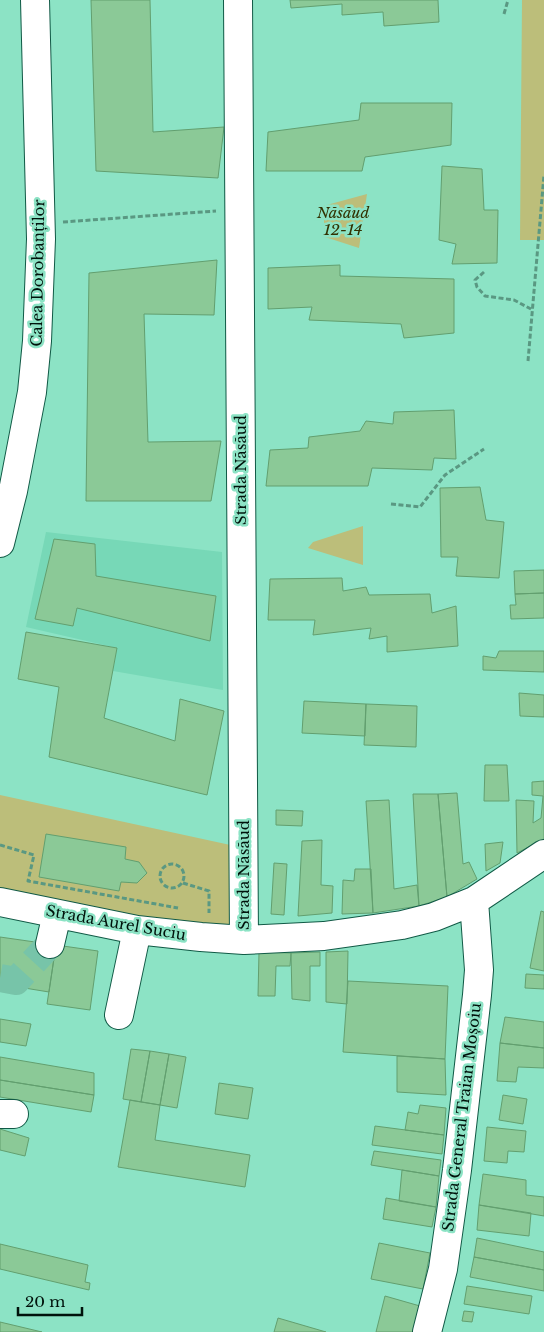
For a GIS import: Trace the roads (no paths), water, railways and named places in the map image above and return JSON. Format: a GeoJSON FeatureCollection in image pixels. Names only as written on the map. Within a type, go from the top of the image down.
{"type":"FeatureCollection","features":[{"type":"Feature","properties":{"kind":"street","name":"Calea Dorobanților"},"geometry":{"type":"LineString","coordinates":[[0,543],[13,491],[32,392],[37,341],[41,239],[34,0]]}},
{"type":"Feature","properties":{"kind":"street","name":"Strada Năsăud"},"geometry":{"type":"LineString","coordinates":[[238,0],[244,940]]}},
{"type":"Feature","properties":{"kind":"street","name":"Strada Aurel Suciu"},"geometry":{"type":"LineString","coordinates":[[0,902],[54,927],[137,930],[244,940],[324,936],[402,925],[434,917],[474,901],[544,854]]}},
{"type":"Feature","properties":{"kind":"street","name":"Strada General Traian Moșoiu"},"geometry":{"type":"LineString","coordinates":[[427,1332],[444,1260],[457,1170],[477,995],[479,970],[474,901]]}},
{"type":"Feature","properties":{"kind":"street"},"geometry":{"type":"LineString","coordinates":[[119,1015],[137,930]]}},
{"type":"Feature","properties":{"kind":"tunnel"},"geometry":{"type":"LineString","coordinates":[[0,978],[16,981],[50,944]]}},
{"type":"Feature","properties":{"kind":"park label","name":"Năsăud 12-14"},"geometry":{"type":"Point","coordinates":[343,222]}}]}
